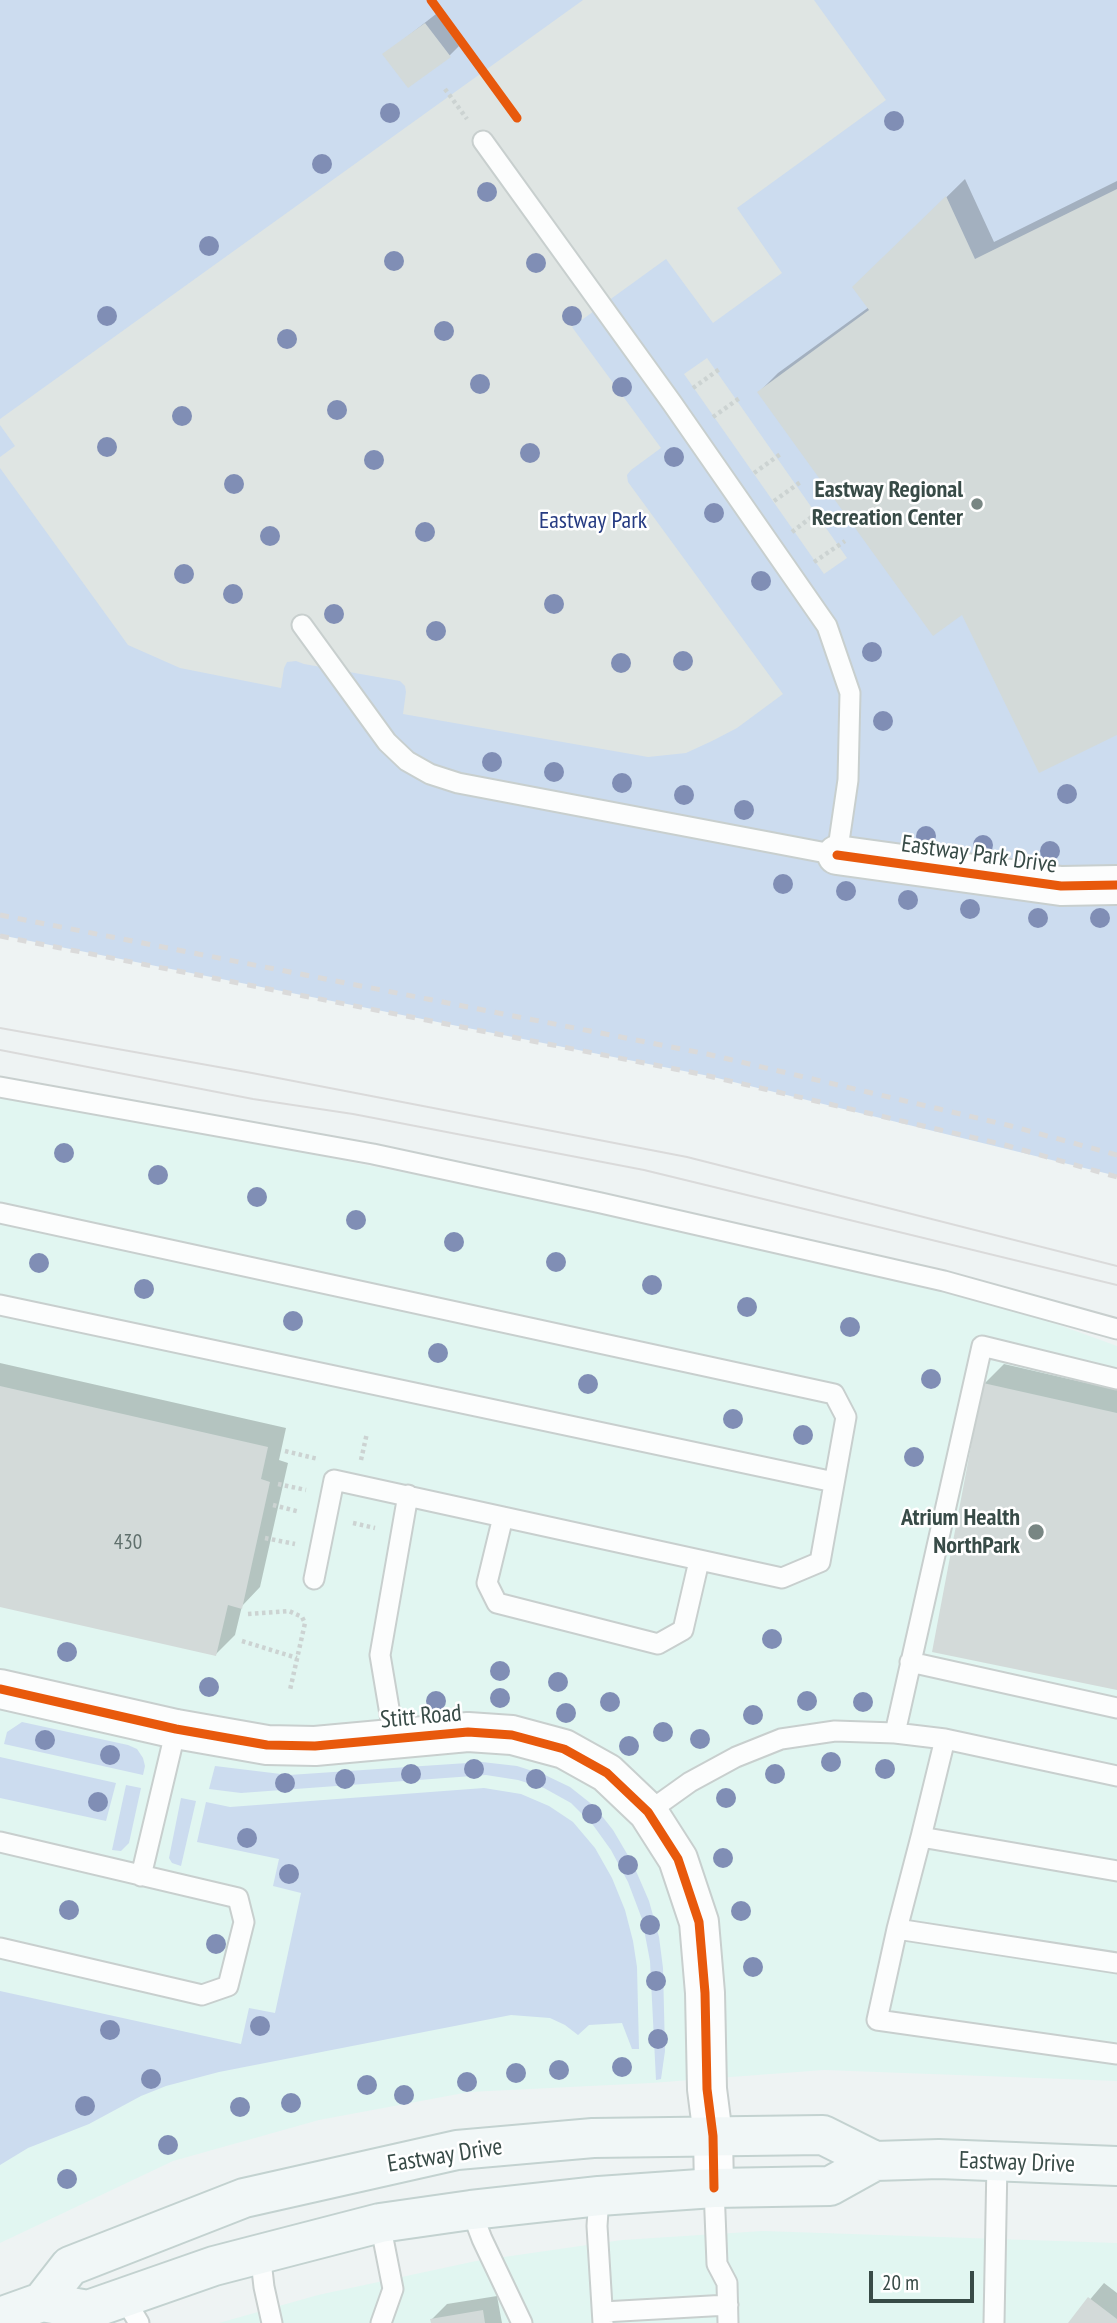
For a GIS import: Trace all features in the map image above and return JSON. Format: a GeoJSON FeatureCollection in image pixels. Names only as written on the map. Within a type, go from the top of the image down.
{"type":"FeatureCollection","features":[{"type":"Feature","properties":{"kind":"main road","name":"Eastway Drive"},"geometry":{"type":"LineString","coordinates":[[42,2302],[70,2266],[244,2199],[457,2150],[593,2138],[823,2135],[875,2161],[939,2160],[1117,2166]]}},
{"type":"Feature","properties":{"kind":"main road","name":"Eastway Drive"},"geometry":{"type":"LineString","coordinates":[[0,2317],[42,2302],[88,2310],[132,2311],[214,2266],[380,2223],[599,2196],[714,2188],[830,2186],[875,2161]]}},
{"type":"Feature","properties":{"kind":"street","name":"Eastway Park Drive"},"geometry":{"type":"LineString","coordinates":[[837,855],[1061,886],[1117,885]]}},
{"type":"Feature","properties":{"kind":"street","name":"Stitt Road"},"geometry":{"type":"LineString","coordinates":[[0,1689],[176,1729],[267,1745],[315,1746],[468,1732],[512,1735],[564,1749],[607,1773],[648,1812],[678,1859],[699,1922],[714,2188]]}},
{"type":"Feature","properties":{"kind":"lane"},"geometry":{"type":"LineString","coordinates":[[302,625],[387,742],[407,761],[430,774],[458,783],[837,855],[848,780],[850,693],[827,626],[732,488],[483,141]]}},
{"type":"Feature","properties":{"kind":"lane"},"geometry":{"type":"LineString","coordinates":[[0,1087],[373,1154],[587,1200],[944,1281],[1117,1329]]}},
{"type":"Feature","properties":{"kind":"lane"},"geometry":{"type":"LineString","coordinates":[[0,1213],[834,1394],[846,1417],[820,1562],[782,1578],[334,1480],[314,1579]]}},
{"type":"Feature","properties":{"kind":"lane"},"geometry":{"type":"LineString","coordinates":[[0,1305],[834,1482]]}},
{"type":"Feature","properties":{"kind":"lane"},"geometry":{"type":"LineString","coordinates":[[895,1733],[982,1346],[1117,1379]]}},
{"type":"Feature","properties":{"kind":"lane"},"geometry":{"type":"LineString","coordinates":[[394,1738],[380,1655],[408,1495]]}},
{"type":"Feature","properties":{"kind":"lane"},"geometry":{"type":"LineString","coordinates":[[503,1517],[487,1583],[497,1604],[658,1644],[682,1630],[699,1561]]}},
{"type":"Feature","properties":{"kind":"lane"},"geometry":{"type":"LineString","coordinates":[[910,1662],[1117,1708]]}},
{"type":"Feature","properties":{"kind":"lane"},"geometry":{"type":"LineString","coordinates":[[141,1875],[176,1729]]}},
{"type":"Feature","properties":{"kind":"lane"},"geometry":{"type":"LineString","coordinates":[[648,1812],[690,1782],[736,1757],[781,1740],[835,1731],[895,1733],[945,1739],[1117,1776]]}},
{"type":"Feature","properties":{"kind":"lane"},"geometry":{"type":"LineString","coordinates":[[945,1739],[877,2020],[1117,2054]]}},
{"type":"Feature","properties":{"kind":"lane"},"geometry":{"type":"LineString","coordinates":[[921,1837],[1117,1871]]}},
{"type":"Feature","properties":{"kind":"lane"},"geometry":{"type":"LineString","coordinates":[[0,1842],[238,1898],[244,1922],[228,1986],[202,1995],[0,1948]]}},
{"type":"Feature","properties":{"kind":"lane"},"geometry":{"type":"LineString","coordinates":[[897,1929],[1117,1963]]}},
{"type":"Feature","properties":{"kind":"lane"},"geometry":{"type":"LineString","coordinates":[[994,2323],[997,2162]]}},
{"type":"Feature","properties":{"kind":"lane"},"geometry":{"type":"LineString","coordinates":[[599,2196],[597,2226],[603,2317],[728,2314],[727,2283],[717,2264],[714,2188]]}},
{"type":"Feature","properties":{"kind":"lane"},"geometry":{"type":"LineString","coordinates":[[471,2210],[522,2323]]}},
{"type":"Feature","properties":{"kind":"lane"},"geometry":{"type":"LineString","coordinates":[[380,2223],[393,2289],[381,2323]]}},
{"type":"Feature","properties":{"kind":"lane"},"geometry":{"type":"LineString","coordinates":[[260,2252],[272,2323]]}},
{"type":"Feature","properties":{"kind":"path"},"geometry":{"type":"LineString","coordinates":[[445,89],[483,141]]}},
{"type":"Feature","properties":{"kind":"path"},"geometry":{"type":"LineString","coordinates":[[732,488],[782,453]]}},
{"type":"Feature","properties":{"kind":"path"},"geometry":{"type":"LineString","coordinates":[[752,517],[802,481]]}},
{"type":"Feature","properties":{"kind":"path"},"geometry":{"type":"LineString","coordinates":[[772,546],[822,509]]}},
{"type":"Feature","properties":{"kind":"path"},"geometry":{"type":"LineString","coordinates":[[793,577],[845,541]]}},
{"type":"Feature","properties":{"kind":"path"},"geometry":{"type":"LineString","coordinates":[[248,1614],[289,1611],[302,1617],[305,1623],[290,1690]]}},
{"type":"Feature","properties":{"kind":"path"},"geometry":{"type":"LineString","coordinates":[[242,1641],[297,1658]]}},
{"type":"Feature","properties":{"kind":"shaded area"},"geometry":{"type":"Polygon","coordinates":[[[583,0],[814,0],[886,100],[737,208],[782,273],[713,323],[666,259],[572,327],[661,448],[631,470],[627,475],[628,482],[783,694],[737,728],[712,741],[686,753],[648,757],[403,714],[406,692],[400,681],[296,661],[287,662],[281,688],[180,668],[128,645],[0,468],[0,457],[15,446],[0,425],[0,419],[583,0]]]}},
{"type":"Feature","properties":{"kind":"shaded area"},"geometry":{"type":"Polygon","coordinates":[[[707,358],[847,558],[824,574],[684,374],[707,358]]]}},
{"type":"Feature","properties":{"kind":"shaded area"},"geometry":{"type":"Polygon","coordinates":[[[0,1093],[514,1194],[952,1293],[1004,1305],[1117,1346],[1117,2081],[824,2070],[651,2083],[469,2092],[319,2120],[173,2161],[0,2243],[0,1093]]]}},
{"type":"Feature","properties":{"kind":"shaded area"},"geometry":{"type":"Polygon","coordinates":[[[763,2231],[1117,2243],[1117,2323],[219,2323],[318,2295],[476,2261],[622,2240],[763,2231]]]}},
{"type":"Feature","properties":{"kind":"green space","name":"Eastway Park"},"geometry":{"type":"Polygon","coordinates":[[[0,0],[1117,0],[1117,1176],[709,1076],[0,935],[0,0]]]}},
{"type":"Feature","properties":{"kind":"green space"},"geometry":{"type":"Polygon","coordinates":[[[22,1722],[128,1745],[137,1749],[143,1758],[143,1775],[4,1744],[7,1732],[22,1722]]]}},
{"type":"Feature","properties":{"kind":"green space"},"geometry":{"type":"Polygon","coordinates":[[[0,1757],[116,1783],[106,1821],[0,1798],[0,1757]]]}},
{"type":"Feature","properties":{"kind":"green space"},"geometry":{"type":"Polygon","coordinates":[[[482,1762],[517,1766],[570,1787],[594,1806],[613,1830],[633,1864],[649,1901],[659,1937],[663,1968],[665,2051],[661,2079],[656,2080],[650,1961],[642,1919],[628,1882],[611,1850],[593,1825],[571,1803],[544,1788],[518,1780],[486,1775],[241,1793],[209,1789],[215,1766],[289,1775],[482,1762]]]}},
{"type":"Feature","properties":{"kind":"green space"},"geometry":{"type":"Polygon","coordinates":[[[126,1785],[141,1788],[129,1843],[121,1851],[112,1850],[126,1785]]]}},
{"type":"Feature","properties":{"kind":"green space"},"geometry":{"type":"Polygon","coordinates":[[[484,1788],[521,1794],[549,1806],[573,1822],[595,1848],[612,1878],[625,1910],[633,1941],[637,1967],[639,2049],[632,2049],[622,2023],[589,2025],[578,2035],[550,2018],[511,2015],[219,2072],[166,2086],[89,2124],[28,2148],[0,2165],[0,1991],[241,2044],[249,2008],[275,2013],[301,1893],[273,1886],[279,1859],[197,1842],[206,1802],[230,1807],[484,1788]]]}},
{"type":"Feature","properties":{"kind":"green space"},"geometry":{"type":"Polygon","coordinates":[[[181,1798],[196,1801],[181,1866],[172,1863],[169,1858],[181,1798]]]}},
{"type":"Feature","properties":{"kind":"building"},"geometry":{"type":"Polygon","coordinates":[[[425,23],[451,57],[408,88],[382,54],[425,23]]]}},
{"type":"Feature","properties":{"kind":"building","name":"Eastway Regional Recreation Center"},"geometry":{"type":"Polygon","coordinates":[[[1117,189],[1117,735],[1039,773],[962,615],[933,636],[757,392],[869,310],[852,287],[946,196],[975,259],[1117,189]]]}},
{"type":"Feature","properties":{"kind":"building","name":"Atrium Health NorthPark"},"geometry":{"type":"Polygon","coordinates":[[[983,1383],[1117,1413],[1117,1690],[932,1652],[983,1383]]]}},
{"type":"Feature","properties":{"kind":"building"},"geometry":{"type":"Polygon","coordinates":[[[0,1386],[268,1447],[261,1479],[270,1482],[242,1609],[228,1605],[216,1656],[0,1607],[0,1386]]]}},
{"type":"Feature","properties":{"kind":"building"},"geometry":{"type":"Polygon","coordinates":[[[1088,2297],[1117,2319],[1117,2323],[1068,2323],[1088,2297]]]}},
{"type":"Feature","properties":{"kind":"building"},"geometry":{"type":"Polygon","coordinates":[[[483,2310],[485,2323],[431,2323],[430,2319],[483,2310]]]}},
{"type":"Feature","properties":{"kind":"tram line"},"geometry":{"type":"LineString","coordinates":[[0,1028],[252,1073],[687,1157],[1117,1266]]}},
{"type":"Feature","properties":{"kind":"tram line"},"geometry":{"type":"LineString","coordinates":[[0,1050],[644,1170],[1117,1285]]}},
{"type":"Feature","properties":{"kind":"railway"},"geometry":{"type":"LineString","coordinates":[[0,915],[707,1054],[1011,1126],[1117,1155]]}},
{"type":"Feature","properties":{"kind":"railway"},"geometry":{"type":"LineString","coordinates":[[0,936],[700,1074],[1005,1145],[1117,1177]]}},
{"type":"Feature","properties":{"kind":"cycle path"},"geometry":{"type":"LineString","coordinates":[[431,0],[517,118]]}},
{"type":"Feature","properties":{"kind":"cycle path"},"geometry":{"type":"LineString","coordinates":[[837,855],[1061,886],[1117,885]]}},
{"type":"Feature","properties":{"kind":"cycle path"},"geometry":{"type":"LineString","coordinates":[[0,1689],[176,1729],[267,1745],[315,1746],[468,1732],[512,1735],[564,1749],[607,1773],[648,1812],[678,1859],[699,1922],[714,2188]]}},
{"type":"Feature","properties":{"kind":"place","name":"Eastway Regional Recreation Center"},"geometry":{"type":"Point","coordinates":[977,504]}},
{"type":"Feature","properties":{"kind":"place","name":"Atrium Health NorthPark"},"geometry":{"type":"Point","coordinates":[1036,1532]}}]}
